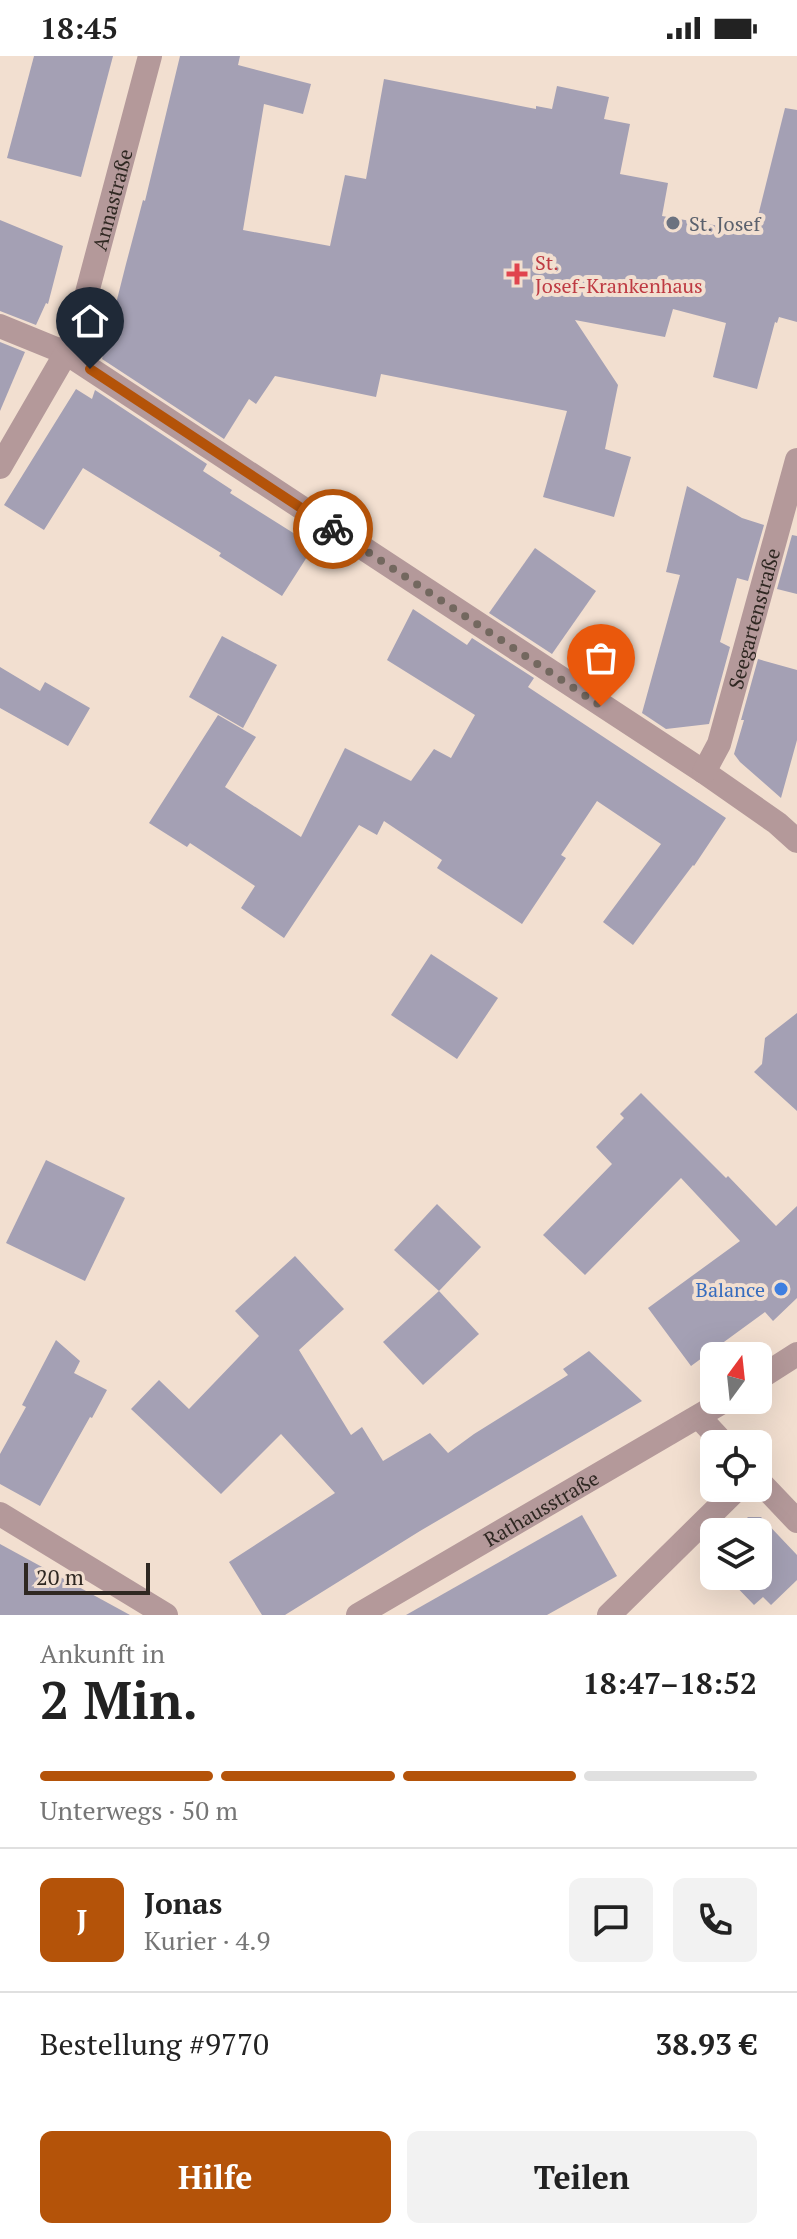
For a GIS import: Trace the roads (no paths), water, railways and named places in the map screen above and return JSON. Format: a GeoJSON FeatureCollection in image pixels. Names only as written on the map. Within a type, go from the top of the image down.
{"type":"FeatureCollection","features":[{"type":"Feature","properties":{"kind":"street","name":"Annastraße"},"geometry":{"type":"LineString","coordinates":[[0,467],[66,353],[80,319],[150,56]]}},
{"type":"Feature","properties":{"kind":"street"},"geometry":{"type":"LineString","coordinates":[[0,326],[66,353],[704,772],[777,823],[797,841]]}},
{"type":"Feature","properties":{"kind":"street","name":"Seegartenstraße"},"geometry":{"type":"LineString","coordinates":[[704,772],[719,744],[797,460]]}},
{"type":"Feature","properties":{"kind":"street"},"geometry":{"type":"LineString","coordinates":[[772,1370],[797,1354]]}},
{"type":"Feature","properties":{"kind":"street","name":"Rathausstraße"},"geometry":{"type":"LineString","coordinates":[[358,1615],[704,1414]]}},
{"type":"Feature","properties":{"kind":"street"},"geometry":{"type":"LineString","coordinates":[[699,1417],[711,1430]]}},
{"type":"Feature","properties":{"kind":"street"},"geometry":{"type":"LineString","coordinates":[[772,1495],[797,1521]]}},
{"type":"Feature","properties":{"kind":"street"},"geometry":{"type":"LineString","coordinates":[[609,1615],[724,1502]]}},
{"type":"Feature","properties":{"kind":"street"},"geometry":{"type":"LineString","coordinates":[[0,1514],[166,1615]]}},
{"type":"Feature","properties":{"kind":"place","name":"St. Josef"},"geometry":{"type":"Point","coordinates":[673,223]}},
{"type":"Feature","properties":{"kind":"place","name":"St. Josef-Krankenhaus"},"geometry":{"type":"Point","coordinates":[517,274]}},
{"type":"Feature","properties":{"kind":"place","name":"Balance"},"geometry":{"type":"Point","coordinates":[781,1289]}}]}
